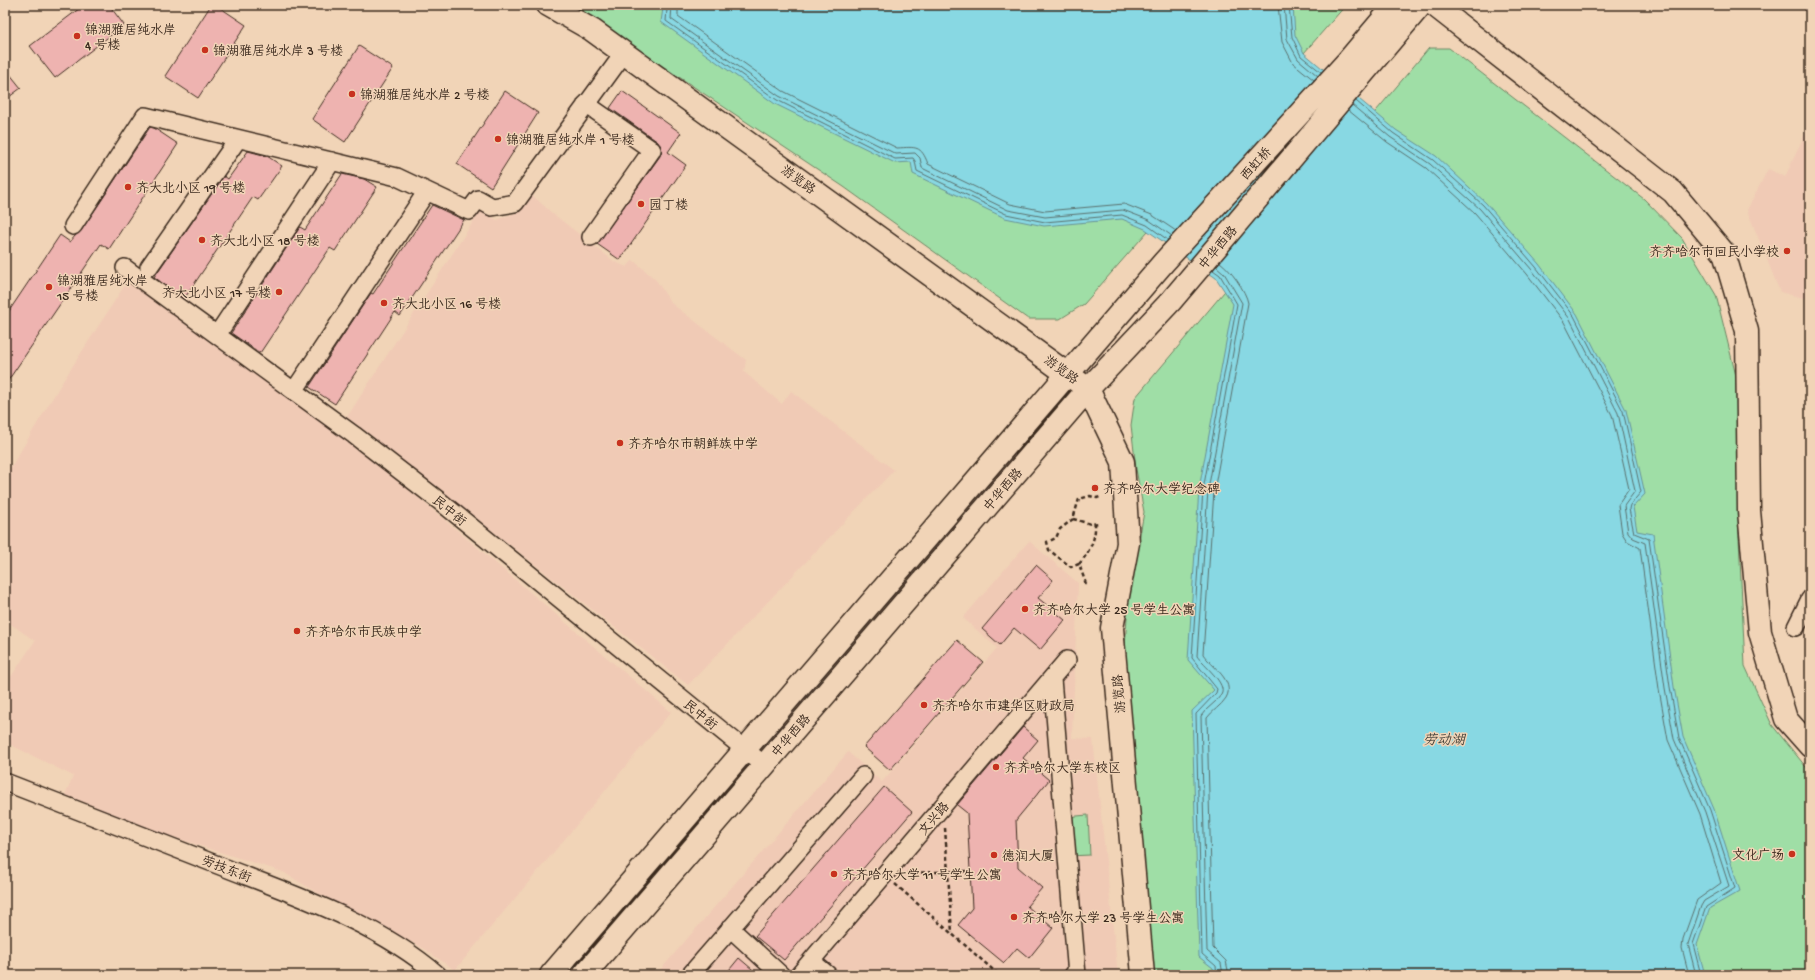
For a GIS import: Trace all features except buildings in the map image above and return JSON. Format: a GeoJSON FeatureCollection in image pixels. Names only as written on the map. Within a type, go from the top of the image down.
{"type":"FeatureCollection","features":[{"type":"Feature","properties":{"kind":"main road","name":"游览路"},"geometry":{"type":"LineString","coordinates":[[548,5],[592,30],[1088,389],[1123,462],[1128,544],[1112,628],[1143,975]]}},
{"type":"Feature","properties":{"kind":"main road","name":"中华西路"},"geometry":{"type":"LineString","coordinates":[[584,975],[1088,389],[1171,301],[1353,69],[1396,5]]}},
{"type":"Feature","properties":{"kind":"main road","name":"中华西路"},"geometry":{"type":"LineString","coordinates":[[1353,69],[1421,5]]}},
{"type":"Feature","properties":{"kind":"main road"},"geometry":{"type":"LineString","coordinates":[[1434,5],[1673,192],[1724,253],[1746,331],[1749,511],[1760,632],[1786,719],[1810,746]]}},
{"type":"Feature","properties":{"kind":"main road","name":"西虹桥"},"geometry":{"type":"LineString","coordinates":[[1164,262],[1353,69]]}},
{"type":"Feature","properties":{"kind":"main road","name":"中华西路"},"geometry":{"type":"LineString","coordinates":[[551,975],[1164,262]]}},
{"type":"Feature","properties":{"kind":"street"},"geometry":{"type":"LineString","coordinates":[[73,226],[145,116],[396,176],[469,211],[478,199],[492,207],[515,203],[624,53]]}},
{"type":"Feature","properties":{"kind":"street"},"geometry":{"type":"LineString","coordinates":[[586,104],[652,150],[591,237]]}},
{"type":"Feature","properties":{"kind":"street"},"geometry":{"type":"LineString","coordinates":[[149,267],[238,138]]}},
{"type":"Feature","properties":{"kind":"street"},"geometry":{"type":"LineString","coordinates":[[217,335],[332,161]]}},
{"type":"Feature","properties":{"kind":"street"},"geometry":{"type":"LineString","coordinates":[[294,391],[427,191]]}},
{"type":"Feature","properties":{"kind":"street","name":"民中街"},"geometry":{"type":"LineString","coordinates":[[125,268],[354,435],[442,503],[764,765]]}},
{"type":"Feature","properties":{"kind":"street"},"geometry":{"type":"LineString","coordinates":[[1796,627],[1810,599]]}},
{"type":"Feature","properties":{"kind":"street","name":"文兴路"},"geometry":{"type":"LineString","coordinates":[[799,975],[1067,660]]}},
{"type":"Feature","properties":{"kind":"street"},"geometry":{"type":"LineString","coordinates":[[1052,679],[1077,975],[1073,975]]}},
{"type":"Feature","properties":{"kind":"street"},"geometry":{"type":"LineString","coordinates":[[690,975],[863,776]]}},
{"type":"Feature","properties":{"kind":"street","name":"劳技东街"},"geometry":{"type":"LineString","coordinates":[[5,782],[296,895],[364,927],[418,958],[438,975]]}},
{"type":"Feature","properties":{"kind":"street"},"geometry":{"type":"LineString","coordinates":[[730,928],[781,975]]}},
{"type":"Feature","properties":{"kind":"street"},"geometry":{"type":"LineString","coordinates":[[811,961],[828,975]]}},
{"type":"Feature","properties":{"kind":"path"},"geometry":{"type":"LineString","coordinates":[[1095,524],[1091,546],[1086,556],[1079,564],[1071,567],[1049,550],[1046,542],[1056,538],[1060,529],[1073,519],[1079,499],[1090,496],[1097,498],[1102,496]]}},
{"type":"Feature","properties":{"kind":"path"},"geometry":{"type":"LineString","coordinates":[[1073,519],[1091,524],[1100,523]]}},
{"type":"Feature","properties":{"kind":"path"},"geometry":{"type":"LineString","coordinates":[[1079,564],[1086,584]]}},
{"type":"Feature","properties":{"kind":"path"},"geometry":{"type":"LineString","coordinates":[[943,806],[952,934]]}},
{"type":"Feature","properties":{"kind":"path"},"geometry":{"type":"LineString","coordinates":[[884,874],[967,871]]}},
{"type":"Feature","properties":{"kind":"path"},"geometry":{"type":"LineString","coordinates":[[884,874],[999,975]]}},
{"type":"Feature","properties":{"kind":"shaded area","name":"齐齐哈尔市回民小学校"},"geometry":{"type":"Polygon","coordinates":[[[1810,123],[1810,297],[1803,298],[1780,292],[1747,210],[1768,169],[1785,177],[1810,123]]]}},
{"type":"Feature","properties":{"kind":"shaded area","name":"齐齐哈尔市朝鲜族中学"},"geometry":{"type":"Polygon","coordinates":[[[532,195],[552,213],[615,262],[627,267],[633,260],[656,280],[671,303],[746,360],[744,372],[782,404],[791,391],[894,470],[688,685],[347,417],[480,211],[497,220],[520,211],[532,195]]]}},
{"type":"Feature","properties":{"kind":"shaded area","name":"齐齐哈尔市民族中学"},"geometry":{"type":"Polygon","coordinates":[[[128,280],[373,459],[671,712],[455,970],[421,947],[316,892],[283,872],[166,835],[65,795],[73,776],[5,742],[5,686],[35,641],[5,620],[5,477],[58,389],[128,280]]]}},
{"type":"Feature","properties":{"kind":"shaded area","name":"齐齐哈尔大学东校区"},"geometry":{"type":"Polygon","coordinates":[[[1029,541],[1078,583],[1072,738],[1093,739],[1118,975],[656,975],[848,752],[882,782],[997,648],[963,618],[1029,541]]]}},
{"type":"Feature","properties":{"kind":"green space"},"geometry":{"type":"Polygon","coordinates":[[[562,5],[1346,5],[1084,304],[1060,319],[1028,319],[844,187],[607,29],[562,5]]]}},
{"type":"Feature","properties":{"kind":"green space","name":"劳动湖"},"geometry":{"type":"Polygon","coordinates":[[[1429,48],[1449,48],[1644,199],[1682,238],[1716,295],[1736,376],[1738,517],[1745,666],[1772,725],[1810,772],[1810,975],[1152,975],[1124,661],[1128,603],[1144,512],[1136,469],[1131,425],[1135,398],[1429,48]]]}},
{"type":"Feature","properties":{"kind":"green space"},"geometry":{"type":"Polygon","coordinates":[[[1088,815],[1090,855],[1069,856],[1066,817],[1088,815]]]}},
{"type":"Feature","properties":{"kind":"water","name":"劳动湖"},"geometry":{"type":"Polygon","coordinates":[[[660,5],[1293,5],[1295,35],[1304,53],[1396,130],[1436,156],[1486,203],[1539,264],[1577,314],[1626,410],[1645,494],[1633,507],[1637,531],[1653,534],[1674,687],[1683,737],[1714,809],[1740,891],[1710,908],[1697,945],[1705,975],[1214,975],[1213,968],[1199,957],[1192,711],[1214,690],[1188,660],[1199,489],[1233,304],[1216,278],[1145,229],[1122,219],[1044,226],[1005,218],[913,174],[911,162],[895,163],[775,104],[661,22],[663,8],[660,5]]]}},
{"type":"Feature","properties":{"kind":"place","name":"锦湖雅居纯水岸 4 号楼"},"geometry":{"type":"Point","coordinates":[77,36]}},
{"type":"Feature","properties":{"kind":"place","name":"锦湖雅居纯水岸 3 号楼"},"geometry":{"type":"Point","coordinates":[205,50]}},
{"type":"Feature","properties":{"kind":"place","name":"锦湖雅居纯水岸 2 号楼"},"geometry":{"type":"Point","coordinates":[352,94]}},
{"type":"Feature","properties":{"kind":"place","name":"锦湖雅居纯水岸 1 号楼"},"geometry":{"type":"Point","coordinates":[498,139]}},
{"type":"Feature","properties":{"kind":"place","name":"齐大北小区 19 号楼"},"geometry":{"type":"Point","coordinates":[128,187]}},
{"type":"Feature","properties":{"kind":"place","name":"园丁楼"},"geometry":{"type":"Point","coordinates":[641,204]}},
{"type":"Feature","properties":{"kind":"place","name":"齐大北小区 18 号楼"},"geometry":{"type":"Point","coordinates":[202,240]}},
{"type":"Feature","properties":{"kind":"place","name":"齐齐哈尔市回民小学校"},"geometry":{"type":"Point","coordinates":[1787,251]}},
{"type":"Feature","properties":{"kind":"place","name":"锦湖雅居纯水岸 15 号楼"},"geometry":{"type":"Point","coordinates":[49,287]}},
{"type":"Feature","properties":{"kind":"place","name":"齐大北小区 17 号楼"},"geometry":{"type":"Point","coordinates":[279,292]}},
{"type":"Feature","properties":{"kind":"place","name":"齐大北小区 16 号楼"},"geometry":{"type":"Point","coordinates":[384,303]}},
{"type":"Feature","properties":{"kind":"place","name":"齐齐哈尔市朝鲜族中学"},"geometry":{"type":"Point","coordinates":[620,443]}},
{"type":"Feature","properties":{"kind":"place","name":"齐齐哈尔大学纪念碑"},"geometry":{"type":"Point","coordinates":[1095,488]}},
{"type":"Feature","properties":{"kind":"place","name":"齐齐哈尔大学 25 号学生公寓"},"geometry":{"type":"Point","coordinates":[1025,609]}},
{"type":"Feature","properties":{"kind":"place","name":"齐齐哈尔市民族中学"},"geometry":{"type":"Point","coordinates":[297,631]}},
{"type":"Feature","properties":{"kind":"place","name":"齐齐哈尔市建华区财政局"},"geometry":{"type":"Point","coordinates":[924,705]}},
{"type":"Feature","properties":{"kind":"place","name":"齐齐哈尔大学东校区"},"geometry":{"type":"Point","coordinates":[996,767]}},
{"type":"Feature","properties":{"kind":"place","name":"文化广场"},"geometry":{"type":"Point","coordinates":[1792,854]}},
{"type":"Feature","properties":{"kind":"place","name":"德润大厦"},"geometry":{"type":"Point","coordinates":[994,855]}},
{"type":"Feature","properties":{"kind":"place","name":"齐齐哈尔大学 11 号学生公寓"},"geometry":{"type":"Point","coordinates":[834,874]}},
{"type":"Feature","properties":{"kind":"place","name":"齐齐哈尔大学 23 号学生公寓"},"geometry":{"type":"Point","coordinates":[1014,917]}}]}
